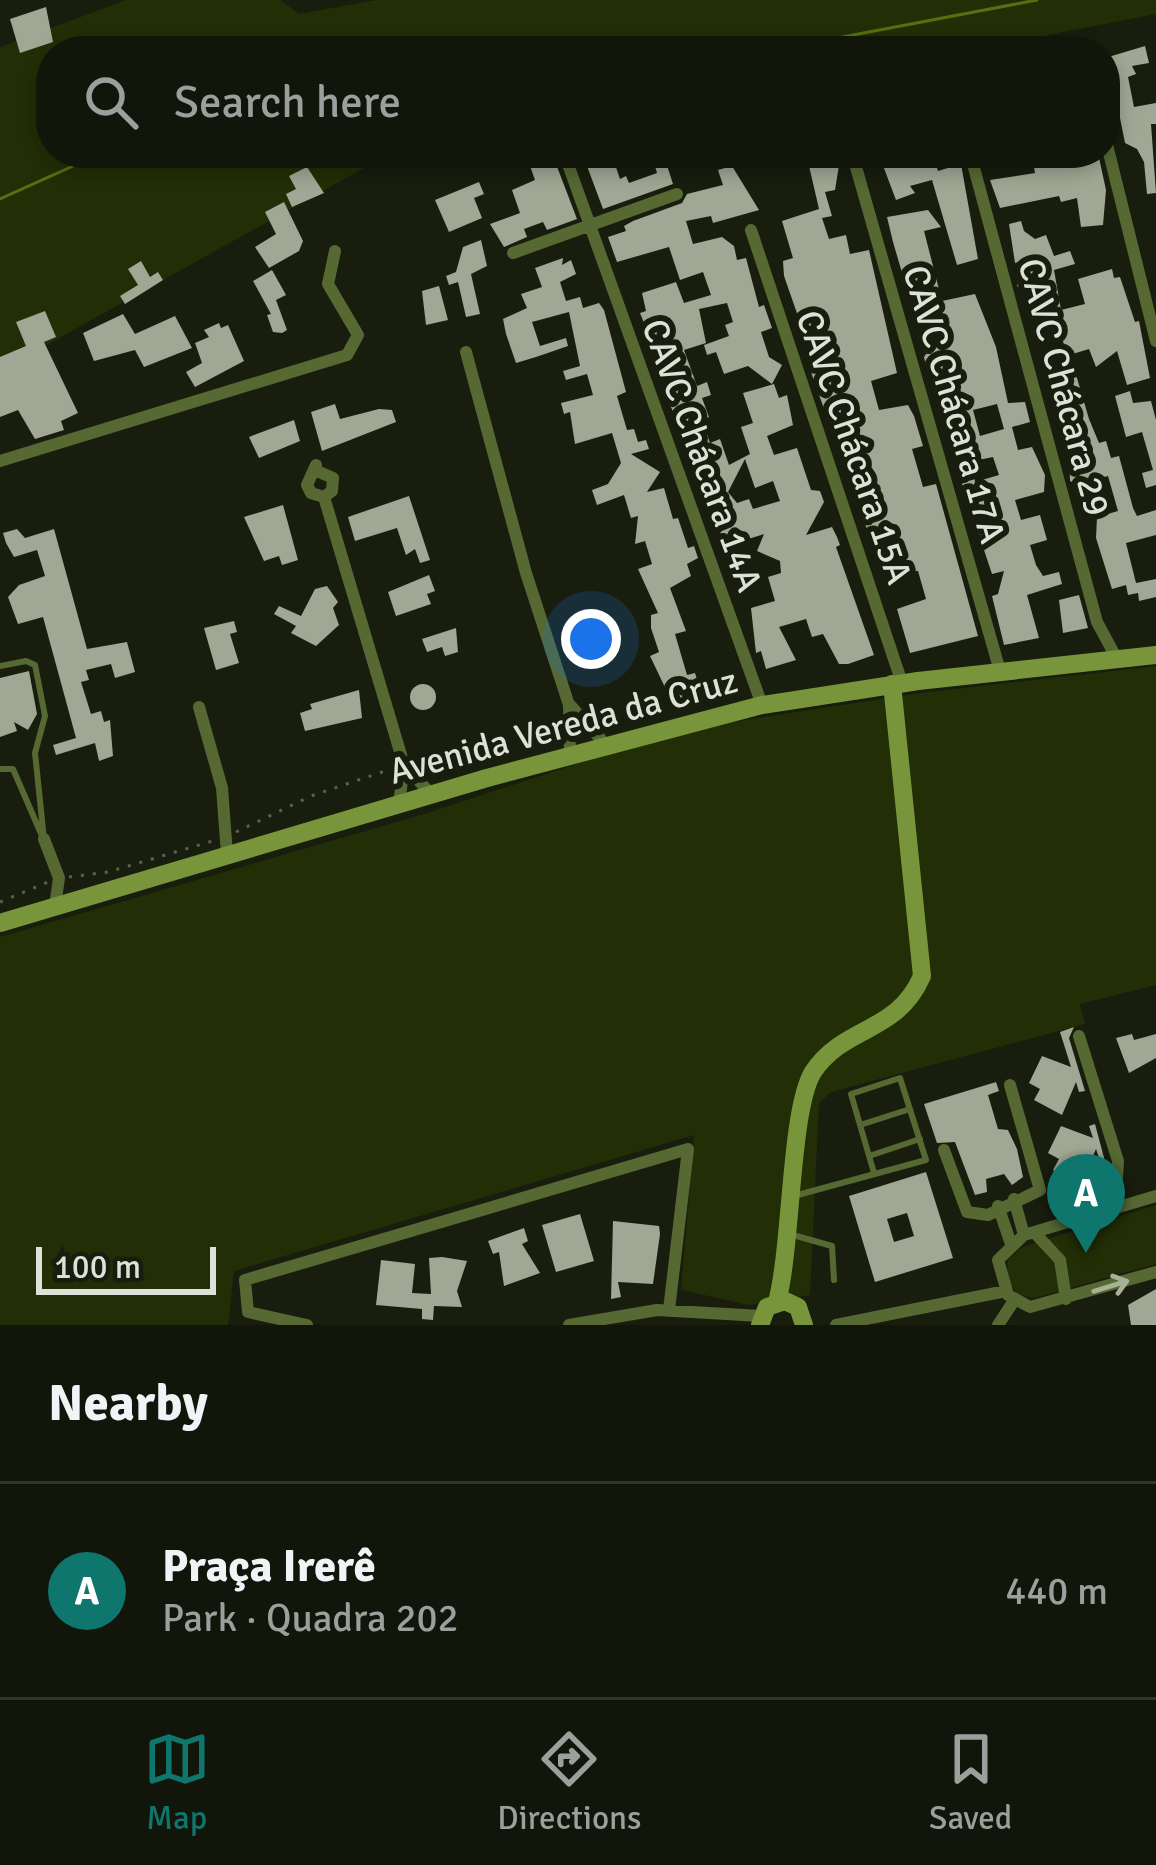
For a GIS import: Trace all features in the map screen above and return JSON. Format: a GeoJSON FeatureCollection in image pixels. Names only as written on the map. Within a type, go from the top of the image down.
{"type":"FeatureCollection","features":[{"type":"Feature","properties":{"kind":"street","name":"CAVC Chácara 14A"},"geometry":{"type":"LineString","coordinates":[[569,168],[762,705]]}},
{"type":"Feature","properties":{"kind":"street","name":"CAVC Chácara 17A"},"geometry":{"type":"LineString","coordinates":[[856,168],[1000,671]]}},
{"type":"Feature","properties":{"kind":"street","name":"CAVC Chácara 29"},"geometry":{"type":"LineString","coordinates":[[974,168],[1103,636],[1117,659]]}},
{"type":"Feature","properties":{"kind":"street"},"geometry":{"type":"LineString","coordinates":[[1113,168],[1156,341]]}},
{"type":"Feature","properties":{"kind":"street"},"geometry":{"type":"LineString","coordinates":[[513,253],[677,194]]}},
{"type":"Feature","properties":{"kind":"street","name":"CAVC Chácara 15A"},"geometry":{"type":"LineString","coordinates":[[751,230],[900,692]]}},
{"type":"Feature","properties":{"kind":"street"},"geometry":{"type":"LineString","coordinates":[[0,461],[347,356],[358,335],[328,284],[335,251]]}},
{"type":"Feature","properties":{"kind":"street"},"geometry":{"type":"LineString","coordinates":[[466,352],[526,573],[569,705],[570,754]]}},
{"type":"Feature","properties":{"kind":"street"},"geometry":{"type":"LineString","coordinates":[[316,468],[307,485],[315,496],[324,496],[404,765],[399,804]]}},
{"type":"Feature","properties":{"kind":"street"},"geometry":{"type":"LineString","coordinates":[[1089,663],[1103,636]]}},
{"type":"Feature","properties":{"kind":"street"},"geometry":{"type":"LineString","coordinates":[[784,1302],[803,1091],[830,1052],[905,1008],[922,976],[900,692],[1000,671],[1156,655]]}},
{"type":"Feature","properties":{"kind":"street","name":"Avenida Vereda da Cruz"},"geometry":{"type":"LineString","coordinates":[[0,923],[226,846],[399,804],[605,744],[762,705],[869,688],[900,692]]}},
{"type":"Feature","properties":{"kind":"street"},"geometry":{"type":"LineString","coordinates":[[569,705],[605,744]]}},
{"type":"Feature","properties":{"kind":"street"},"geometry":{"type":"LineString","coordinates":[[200,707],[222,788],[226,846]]}},
{"type":"Feature","properties":{"kind":"street"},"geometry":{"type":"LineString","coordinates":[[404,765],[431,794]]}},
{"type":"Feature","properties":{"kind":"street"},"geometry":{"type":"LineString","coordinates":[[44,839],[58,878],[55,906]]}},
{"type":"Feature","properties":{"kind":"street"},"geometry":{"type":"LineString","coordinates":[[58,878],[83,897]]}},
{"type":"Feature","properties":{"kind":"street"},"geometry":{"type":"LineString","coordinates":[[1078,1036],[1118,1161],[1115,1208]]}},
{"type":"Feature","properties":{"kind":"street"},"geometry":{"type":"LineString","coordinates":[[944,1150],[967,1212],[988,1215],[998,1206],[1040,1190],[1010,1084]]}},
{"type":"Feature","properties":{"kind":"street"},"geometry":{"type":"LineString","coordinates":[[307,1325],[248,1312],[245,1280],[688,1149],[669,1310]]}},
{"type":"Feature","properties":{"kind":"street"},"geometry":{"type":"LineString","coordinates":[[998,1325],[1010,1295],[998,1260],[1011,1244],[1029,1234],[1156,1196]]}},
{"type":"Feature","properties":{"kind":"street"},"geometry":{"type":"LineString","coordinates":[[1014,1199],[1029,1234],[1060,1260],[1066,1299]]}},
{"type":"Feature","properties":{"kind":"street"},"geometry":{"type":"LineString","coordinates":[[998,1206],[1011,1244]]}},
{"type":"Feature","properties":{"kind":"street"},"geometry":{"type":"LineString","coordinates":[[973,1295],[999,1272]]}},
{"type":"Feature","properties":{"kind":"street"},"geometry":{"type":"LineString","coordinates":[[836,1325],[973,1295],[1010,1295],[1042,1306],[1156,1272]]}},
{"type":"Feature","properties":{"kind":"street"},"geometry":{"type":"LineString","coordinates":[[569,1325],[669,1310],[718,1313],[755,1322],[784,1302]]}},
{"type":"Feature","properties":{"kind":"street"},"geometry":{"type":"LineString","coordinates":[[784,1302],[809,1324]]}},
{"type":"Feature","properties":{"kind":"lane"},"geometry":{"type":"LineString","coordinates":[[0,666],[26,661],[35,665],[44,716],[34,753],[44,839]]}},
{"type":"Feature","properties":{"kind":"lane"},"geometry":{"type":"LineString","coordinates":[[0,769],[13,770],[21,779],[44,839]]}},
{"type":"Feature","properties":{"kind":"lane"},"geometry":{"type":"LineString","coordinates":[[794,1196],[926,1160],[901,1078],[851,1094],[874,1173]]}},
{"type":"Feature","properties":{"kind":"lane"},"geometry":{"type":"LineString","coordinates":[[860,1125],[910,1109]]}},
{"type":"Feature","properties":{"kind":"lane"},"geometry":{"type":"LineString","coordinates":[[869,1156],[920,1139]]}},
{"type":"Feature","properties":{"kind":"lane"},"geometry":{"type":"LineString","coordinates":[[790,1234],[832,1246],[834,1280]]}},
{"type":"Feature","properties":{"kind":"path"},"geometry":{"type":"LineString","coordinates":[[0,902],[58,878],[109,872],[226,846],[311,796],[404,765],[497,762]]}},
{"type":"Feature","properties":{"kind":"green space"},"geometry":{"type":"Polygon","coordinates":[[[126,0],[281,0],[299,14],[376,0],[1156,0],[1156,14],[1043,36],[36,36],[36,168],[364,168],[0,371],[0,47],[126,0]]]}},
{"type":"Feature","properties":{"kind":"green space"},"geometry":{"type":"Polygon","coordinates":[[[1156,666],[1156,985],[1080,1004],[1085,1024],[831,1092],[819,1103],[810,1295],[749,1305],[681,1290],[694,1135],[234,1271],[228,1325],[0,1325],[0,937],[424,814],[680,730],[920,693],[1156,666]]]}},
{"type":"Feature","properties":{"kind":"green space"},"geometry":{"type":"Polygon","coordinates":[[[1156,1205],[1156,1264],[1035,1298],[1018,1295],[1006,1278],[1008,1260],[1022,1247],[1156,1205]]]}},
{"type":"Feature","properties":{"kind":"building"},"geometry":{"type":"Polygon","coordinates":[[[46,7],[52,36],[36,36],[36,48],[20,53],[10,19],[46,7]]]}},
{"type":"Feature","properties":{"kind":"building"},"geometry":{"type":"Polygon","coordinates":[[[1145,46],[1149,63],[1132,66],[1136,74],[1128,77],[1134,107],[1156,103],[1156,124],[1151,124],[1156,193],[1147,194],[1144,162],[1137,149],[1125,143],[1120,54],[1145,46]]]}},
{"type":"Feature","properties":{"kind":"building"},"geometry":{"type":"Polygon","coordinates":[[[308,168],[324,193],[292,207],[286,194],[296,189],[289,176],[308,168]]]}},
{"type":"Feature","properties":{"kind":"building"},"geometry":{"type":"Polygon","coordinates":[[[531,168],[558,168],[577,219],[547,230],[543,222],[524,229],[527,237],[504,247],[490,224],[520,213],[512,190],[535,180],[531,168]]]}},
{"type":"Feature","properties":{"kind":"building"},"geometry":{"type":"Polygon","coordinates":[[[588,168],[616,168],[620,179],[626,176],[629,183],[657,173],[656,168],[668,168],[673,184],[603,209],[588,168]]]}},
{"type":"Feature","properties":{"kind":"building"},"geometry":{"type":"Polygon","coordinates":[[[733,168],[759,210],[713,223],[711,216],[686,221],[693,244],[722,237],[734,246],[737,260],[746,258],[759,307],[764,305],[772,328],[761,332],[769,357],[782,365],[772,384],[748,366],[724,374],[716,352],[707,355],[704,345],[729,336],[725,325],[733,322],[727,303],[699,309],[706,343],[684,350],[697,386],[707,382],[711,395],[702,398],[709,417],[702,420],[710,443],[720,439],[729,465],[750,454],[741,427],[753,423],[743,393],[774,384],[779,398],[787,395],[793,425],[767,436],[774,455],[797,448],[811,490],[820,491],[824,502],[806,535],[832,527],[840,545],[836,547],[874,655],[848,664],[839,664],[823,634],[812,637],[806,619],[779,627],[796,660],[766,669],[761,651],[756,653],[751,608],[775,601],[768,577],[781,573],[780,561],[757,551],[764,534],[730,545],[717,529],[711,512],[733,505],[698,482],[692,454],[666,396],[674,394],[658,343],[653,345],[640,313],[646,311],[642,293],[676,282],[684,303],[711,295],[703,272],[680,280],[669,247],[617,262],[608,237],[626,231],[624,226],[633,221],[682,203],[687,194],[723,185],[718,170],[733,168]],[[745,459],[728,492],[737,503],[749,499],[753,509],[780,501],[773,481],[755,488],[745,459]]]}},
{"type":"Feature","properties":{"kind":"building"},"geometry":{"type":"Polygon","coordinates":[[[809,168],[839,168],[835,190],[825,192],[832,216],[822,218],[829,239],[846,235],[850,254],[869,250],[897,373],[871,381],[879,410],[908,405],[914,416],[923,446],[912,449],[923,487],[936,484],[978,636],[910,653],[897,609],[926,599],[918,571],[882,571],[808,364],[814,362],[784,276],[783,261],[793,258],[782,221],[819,209],[809,168]]]}},
{"type":"Feature","properties":{"kind":"building"},"geometry":{"type":"Polygon","coordinates":[[[884,168],[962,168],[978,259],[957,265],[932,180],[910,186],[915,193],[896,200],[884,168]]]}},
{"type":"Feature","properties":{"kind":"building"},"geometry":{"type":"Polygon","coordinates":[[[1034,168],[1101,168],[1106,190],[1103,225],[1081,227],[1077,198],[1061,202],[1059,196],[1000,208],[990,180],[1035,173],[1034,168]]]}},
{"type":"Feature","properties":{"kind":"building"},"geometry":{"type":"Polygon","coordinates":[[[479,182],[484,194],[474,198],[482,218],[449,232],[435,200],[479,182]]]}},
{"type":"Feature","properties":{"kind":"building"},"geometry":{"type":"Polygon","coordinates":[[[284,202],[303,241],[299,251],[269,268],[255,247],[276,234],[265,212],[284,202]]]}},
{"type":"Feature","properties":{"kind":"building"},"geometry":{"type":"Polygon","coordinates":[[[928,210],[941,227],[924,231],[942,301],[975,294],[996,347],[1008,403],[1025,402],[1030,422],[1012,427],[1018,450],[1032,447],[1045,475],[1044,492],[1015,500],[1021,520],[1040,515],[1047,540],[1030,545],[1036,565],[1043,576],[1059,572],[1062,584],[1027,595],[1039,638],[1004,645],[992,596],[998,594],[1004,571],[992,574],[962,484],[974,476],[975,482],[999,475],[993,457],[964,463],[958,456],[940,397],[940,372],[928,375],[924,357],[933,344],[942,343],[931,304],[919,307],[912,273],[903,276],[887,217],[928,210]],[[997,404],[973,410],[980,436],[1004,429],[997,404]]]}},
{"type":"Feature","properties":{"kind":"building"},"geometry":{"type":"Polygon","coordinates":[[[1021,221],[1024,231],[1035,239],[1046,235],[1054,256],[1070,251],[1075,264],[1054,270],[1061,310],[1085,304],[1078,279],[1112,269],[1114,278],[1120,277],[1135,322],[1139,321],[1150,378],[1127,385],[1117,351],[1096,367],[1089,349],[1066,356],[1057,311],[1041,316],[1030,300],[1033,294],[1017,286],[1030,258],[1015,263],[1009,224],[1021,221]]]}},
{"type":"Feature","properties":{"kind":"building"},"geometry":{"type":"Polygon","coordinates":[[[481,240],[487,266],[471,274],[480,314],[466,317],[458,282],[449,285],[446,276],[456,272],[463,247],[481,240]]]}},
{"type":"Feature","properties":{"kind":"building"},"geometry":{"type":"Polygon","coordinates":[[[563,258],[562,265],[571,260],[576,274],[560,282],[566,301],[580,297],[583,308],[599,303],[604,310],[626,392],[617,396],[627,430],[634,429],[638,442],[646,440],[649,449],[631,454],[660,472],[647,492],[664,488],[673,519],[678,518],[688,548],[694,546],[698,558],[687,564],[691,576],[670,588],[686,631],[675,634],[687,675],[695,673],[701,693],[672,702],[650,656],[659,652],[651,628],[651,615],[658,613],[638,569],[652,564],[645,541],[635,544],[638,516],[631,518],[624,495],[597,505],[592,490],[608,484],[621,463],[612,433],[575,444],[570,412],[564,414],[561,403],[593,395],[587,374],[566,380],[563,371],[580,366],[569,312],[532,322],[540,346],[566,338],[568,346],[516,363],[506,334],[503,319],[527,308],[521,294],[542,287],[535,268],[563,258]]]}},
{"type":"Feature","properties":{"kind":"building"},"geometry":{"type":"Polygon","coordinates":[[[141,261],[150,277],[158,272],[163,280],[125,304],[120,296],[138,285],[128,269],[141,261]]]}},
{"type":"Feature","properties":{"kind":"building"},"geometry":{"type":"Polygon","coordinates":[[[272,270],[286,295],[276,300],[287,330],[282,333],[273,332],[267,315],[271,314],[253,281],[272,270]]]}},
{"type":"Feature","properties":{"kind":"building"},"geometry":{"type":"Polygon","coordinates":[[[439,286],[448,320],[426,325],[422,291],[439,286]]]}},
{"type":"Feature","properties":{"kind":"building"},"geometry":{"type":"Polygon","coordinates":[[[45,311],[56,337],[44,342],[78,413],[61,421],[64,430],[35,439],[18,410],[0,417],[0,357],[26,346],[16,322],[45,311]]]}},
{"type":"Feature","properties":{"kind":"building"},"geometry":{"type":"Polygon","coordinates":[[[123,314],[135,334],[175,316],[192,348],[144,367],[135,350],[94,361],[83,333],[123,314]]]}},
{"type":"Feature","properties":{"kind":"building"},"geometry":{"type":"Polygon","coordinates":[[[219,323],[221,328],[228,325],[244,361],[195,387],[186,372],[202,363],[195,343],[209,337],[204,330],[219,323]]]}},
{"type":"Feature","properties":{"kind":"building"},"geometry":{"type":"Polygon","coordinates":[[[1072,361],[1099,443],[1106,441],[1111,458],[1119,456],[1137,516],[1156,510],[1156,535],[1126,543],[1136,583],[1156,579],[1156,597],[1139,601],[1138,593],[1128,595],[1126,585],[1112,589],[1096,538],[1097,517],[1118,511],[1108,476],[1077,484],[1070,481],[1069,452],[1045,368],[1072,361]]]}},
{"type":"Feature","properties":{"kind":"building"},"geometry":{"type":"Polygon","coordinates":[[[1130,391],[1133,403],[1151,401],[1156,420],[1156,485],[1146,488],[1142,473],[1153,470],[1142,432],[1126,437],[1115,396],[1130,391]]]}},
{"type":"Feature","properties":{"kind":"building"},"geometry":{"type":"Polygon","coordinates":[[[335,404],[340,419],[379,409],[392,410],[396,422],[322,451],[311,412],[335,404]]]}},
{"type":"Feature","properties":{"kind":"building"},"geometry":{"type":"Polygon","coordinates":[[[294,420],[300,441],[259,458],[249,437],[294,420]]]}},
{"type":"Feature","properties":{"kind":"building"},"geometry":{"type":"Polygon","coordinates":[[[409,496],[430,560],[420,563],[415,549],[406,555],[397,528],[355,541],[348,517],[409,496]]]}},
{"type":"Feature","properties":{"kind":"building"},"geometry":{"type":"Polygon","coordinates":[[[283,505],[298,560],[282,565],[279,556],[264,561],[244,517],[283,505]]]}},
{"type":"Feature","properties":{"kind":"building"},"geometry":{"type":"Polygon","coordinates":[[[17,529],[25,538],[54,529],[87,649],[127,642],[135,672],[115,678],[111,664],[86,670],[89,680],[81,682],[91,714],[101,711],[104,722],[110,720],[113,756],[99,761],[95,743],[56,755],[53,745],[76,738],[43,617],[18,624],[8,597],[19,585],[45,576],[37,550],[14,557],[3,533],[17,529]]]}},
{"type":"Feature","properties":{"kind":"building"},"geometry":{"type":"Polygon","coordinates":[[[429,575],[435,591],[427,594],[431,604],[396,616],[388,592],[429,575]]]}},
{"type":"Feature","properties":{"kind":"building"},"geometry":{"type":"Polygon","coordinates":[[[327,586],[338,602],[333,608],[339,625],[316,646],[291,633],[296,626],[274,614],[279,606],[301,616],[315,589],[327,586]]]}},
{"type":"Feature","properties":{"kind":"building"},"geometry":{"type":"Polygon","coordinates":[[[1079,595],[1088,628],[1063,633],[1059,600],[1079,595]]]}},
{"type":"Feature","properties":{"kind":"building"},"geometry":{"type":"Polygon","coordinates":[[[234,621],[237,632],[230,634],[239,663],[216,670],[204,628],[234,621]]]}},
{"type":"Feature","properties":{"kind":"building"},"geometry":{"type":"Polygon","coordinates":[[[456,628],[458,652],[445,656],[442,647],[427,652],[422,639],[456,628]]]}},
{"type":"Feature","properties":{"kind":"building"},"geometry":{"type":"Polygon","coordinates":[[[29,671],[37,714],[28,730],[14,722],[17,731],[0,737],[0,678],[29,671]]]}},
{"type":"Feature","properties":{"kind":"building"},"geometry":{"type":"Polygon","coordinates":[[[423,684],[436,697],[423,710],[410,697],[423,684]]]}},
{"type":"Feature","properties":{"kind":"building"},"geometry":{"type":"Polygon","coordinates":[[[359,690],[362,718],[305,731],[300,713],[312,709],[310,704],[359,690]]]}},
{"type":"Feature","properties":{"kind":"building"},"geometry":{"type":"Polygon","coordinates":[[[1074,1027],[1069,1038],[1085,1091],[1079,1092],[1076,1082],[1062,1115],[1034,1100],[1040,1089],[1029,1083],[1042,1056],[1071,1067],[1060,1032],[1074,1027]]]}},
{"type":"Feature","properties":{"kind":"building"},"geometry":{"type":"Polygon","coordinates":[[[1132,1034],[1134,1040],[1156,1034],[1156,1058],[1129,1073],[1116,1038],[1132,1034]]]}},
{"type":"Feature","properties":{"kind":"building"},"geometry":{"type":"Polygon","coordinates":[[[996,1082],[999,1091],[988,1095],[998,1129],[1008,1130],[1017,1149],[1023,1177],[1012,1185],[1004,1174],[986,1179],[987,1192],[975,1195],[955,1142],[937,1143],[924,1104],[996,1082]]]}},
{"type":"Feature","properties":{"kind":"building"},"geometry":{"type":"Polygon","coordinates":[[[1095,1124],[1107,1169],[1103,1170],[1096,1149],[1079,1189],[1053,1170],[1059,1159],[1048,1153],[1061,1126],[1093,1138],[1089,1126],[1095,1124]]]}},
{"type":"Feature","properties":{"kind":"building"},"geometry":{"type":"Polygon","coordinates":[[[926,1172],[953,1258],[875,1282],[849,1196],[926,1172]],[[907,1213],[887,1219],[894,1242],[914,1236],[907,1213]]]}},
{"type":"Feature","properties":{"kind":"building"},"geometry":{"type":"Polygon","coordinates":[[[580,1214],[594,1261],[556,1272],[542,1225],[580,1214]]]}},
{"type":"Feature","properties":{"kind":"building"},"geometry":{"type":"Polygon","coordinates":[[[613,1221],[659,1226],[660,1234],[653,1284],[618,1282],[621,1297],[611,1299],[613,1221]]]}},
{"type":"Feature","properties":{"kind":"building"},"geometry":{"type":"Polygon","coordinates":[[[524,1228],[528,1241],[522,1244],[540,1273],[504,1286],[499,1252],[493,1254],[488,1241],[524,1228]]]}},
{"type":"Feature","properties":{"kind":"building"},"geometry":{"type":"Polygon","coordinates":[[[429,1258],[467,1261],[457,1291],[462,1307],[434,1306],[433,1320],[422,1319],[422,1309],[376,1305],[381,1260],[415,1264],[412,1293],[431,1294],[429,1258]]]}},
{"type":"Feature","properties":{"kind":"building"},"geometry":{"type":"Polygon","coordinates":[[[1156,1289],[1156,1325],[1131,1325],[1128,1305],[1156,1289]]]}},
{"type":"Feature","properties":{"kind":"waterway"},"geometry":{"type":"LineString","coordinates":[[848,36],[1037,0]]}},
{"type":"Feature","properties":{"kind":"waterway"},"geometry":{"type":"LineString","coordinates":[[0,199],[69,168]]}},
{"type":"Feature","properties":{"kind":"place","name":"Praça Irerê"},"geometry":{"type":"Point","coordinates":[1086,1253]}}]}
